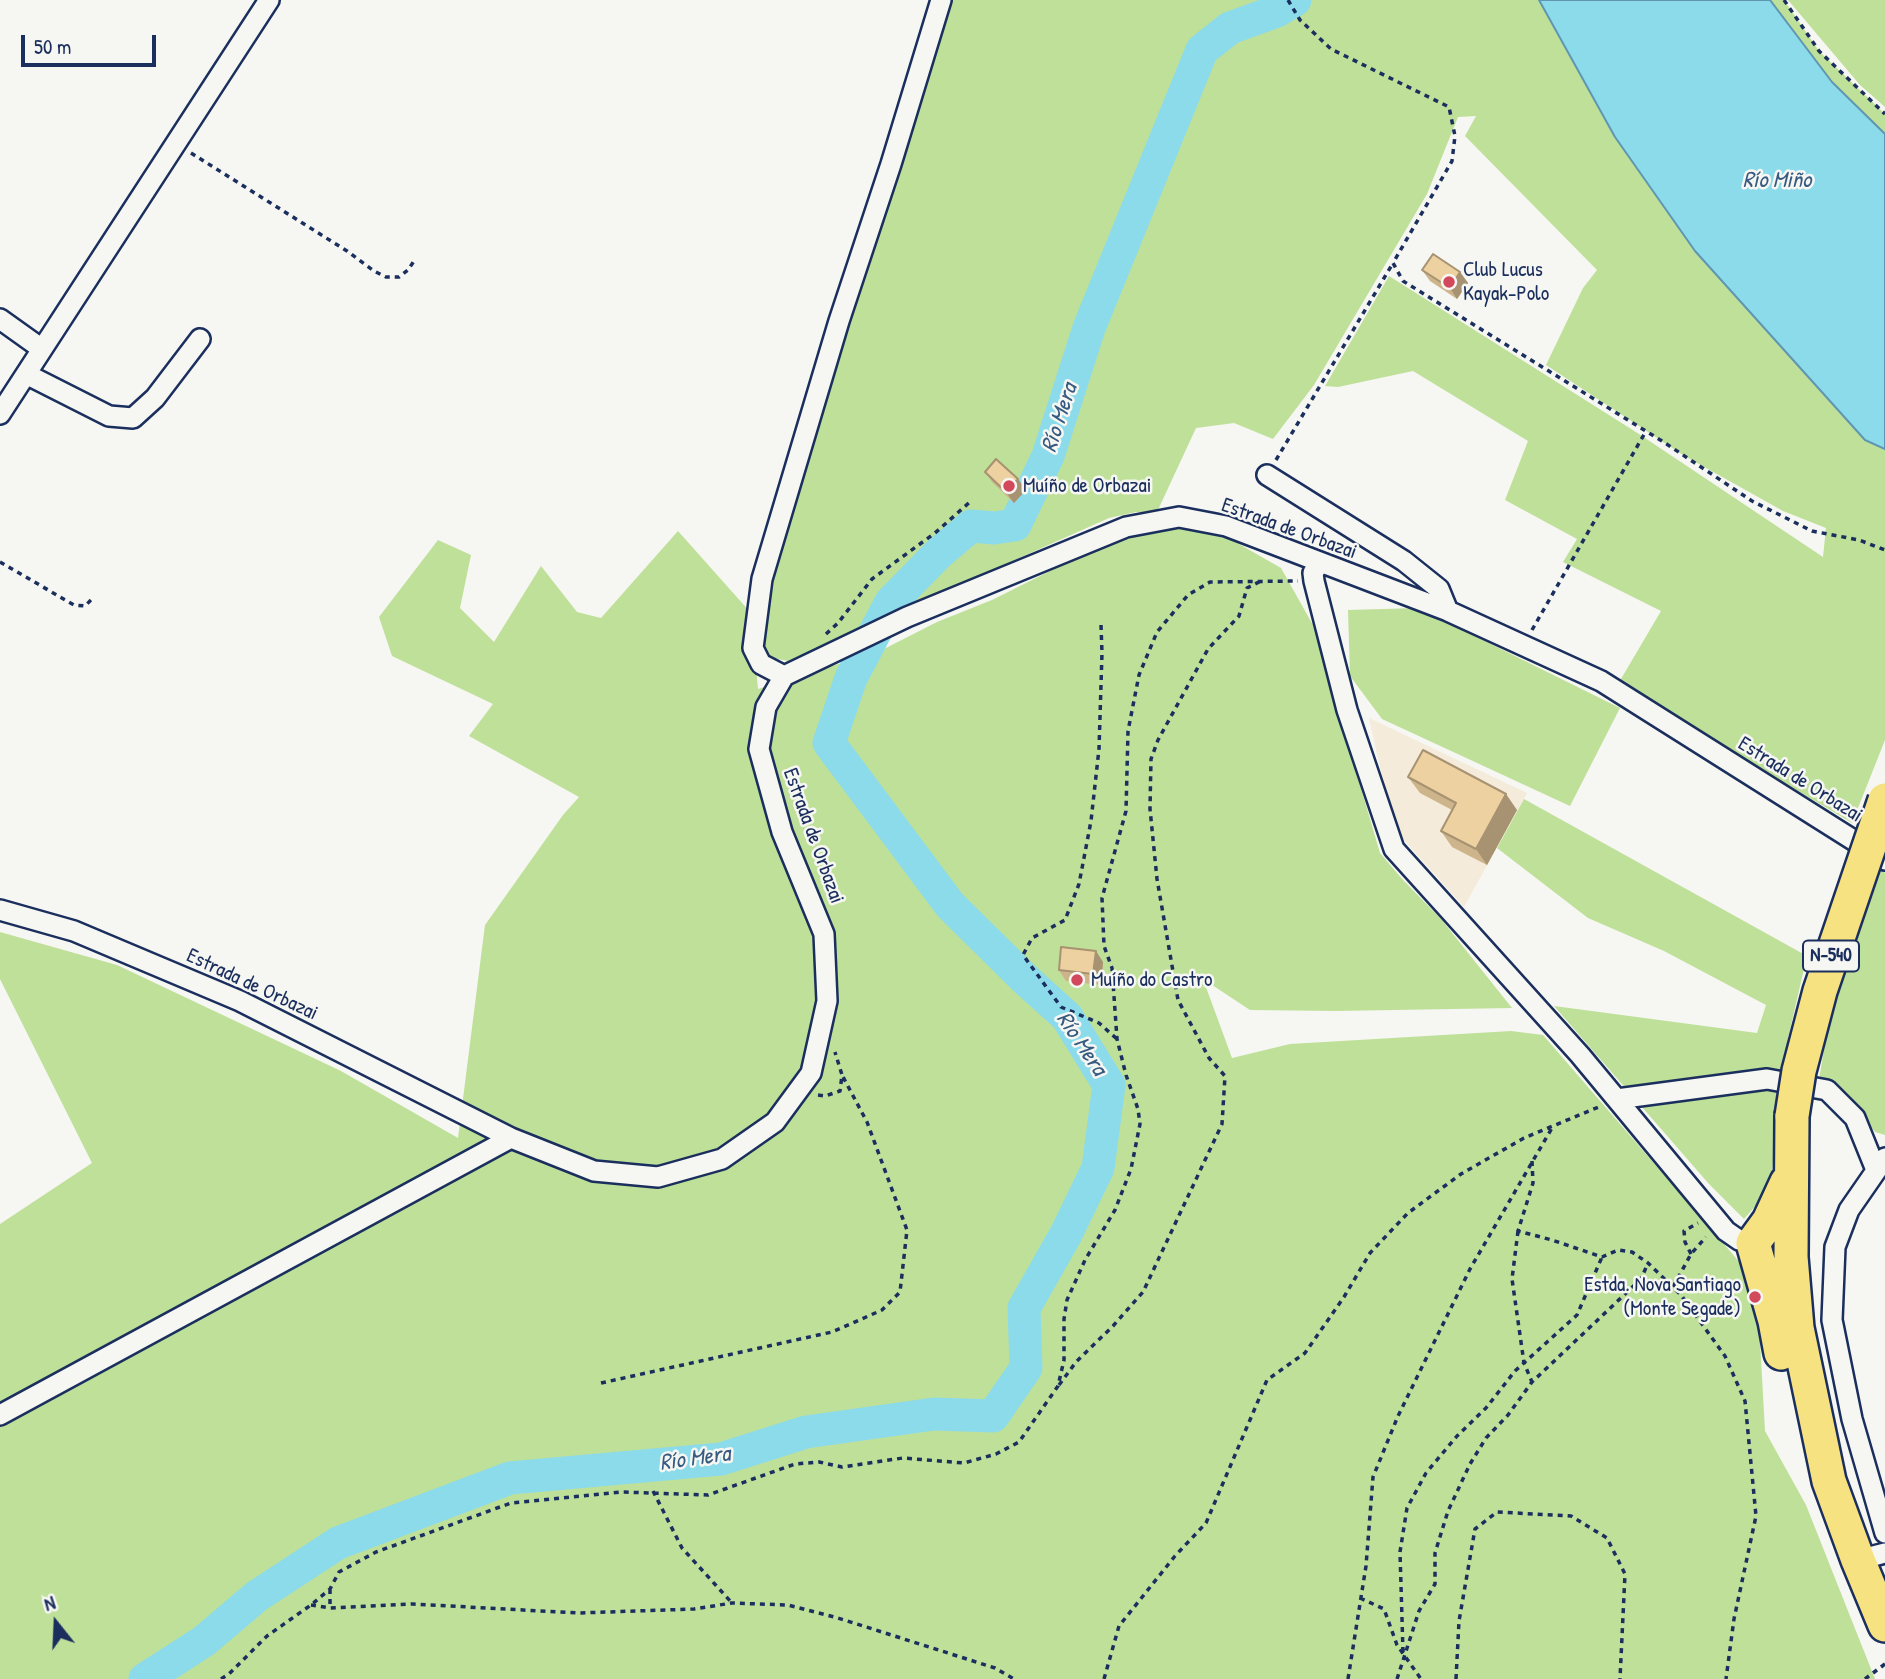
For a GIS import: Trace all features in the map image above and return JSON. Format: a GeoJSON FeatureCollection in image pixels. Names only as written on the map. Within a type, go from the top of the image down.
{"type":"FeatureCollection","features":[{"type":"Feature","properties":{"kind":"highway","name":"N-540"},"geometry":{"type":"LineString","coordinates":[[1885,800],[1820,991],[1798,1071],[1792,1116],[1790,1174],[1791,1257],[1797,1328],[1829,1481],[1871,1556],[1885,1625]]}},
{"type":"Feature","properties":{"kind":"highway"},"geometry":{"type":"LineString","coordinates":[[1790,1174],[1769,1221],[1740,1237],[1775,1321],[1792,1414],[1806,1452],[1829,1481]]}},
{"type":"Feature","properties":{"kind":"street"},"geometry":{"type":"LineString","coordinates":[[0,414],[269,0]]}},
{"type":"Feature","properties":{"kind":"street"},"geometry":{"type":"LineString","coordinates":[[783,676],[761,664],[753,648],[762,579],[839,321],[891,164],[940,0]]}},
{"type":"Feature","properties":{"kind":"street"},"geometry":{"type":"LineString","coordinates":[[0,319],[42,349]]}},
{"type":"Feature","properties":{"kind":"street"},"geometry":{"type":"LineString","coordinates":[[26,374],[109,416],[134,418],[155,398],[200,339]]}},
{"type":"Feature","properties":{"kind":"street"},"geometry":{"type":"LineString","coordinates":[[1267,474],[1404,561],[1439,589],[1448,611]]}},
{"type":"Feature","properties":{"kind":"street","name":"Estrada de Orbazai"},"geometry":{"type":"LineString","coordinates":[[0,910],[74,931],[240,1001],[511,1138],[594,1171],[658,1177],[722,1159],[775,1122],[811,1073],[827,1001],[824,934],[782,832],[759,749],[766,707],[783,676],[907,617],[1126,527],[1179,517],[1226,526],[1317,572],[1448,611],[1601,681],[1885,860]]}},
{"type":"Feature","properties":{"kind":"street"},"geometry":{"type":"LineString","coordinates":[[1317,572],[1347,710],[1394,849],[1580,1055],[1711,1215],[1740,1237]]}},
{"type":"Feature","properties":{"kind":"street"},"geometry":{"type":"LineString","coordinates":[[1617,1099],[1767,1079],[1827,1090],[1855,1118],[1881,1164],[1849,1210],[1835,1247],[1832,1320],[1852,1419],[1885,1533]]}},
{"type":"Feature","properties":{"kind":"street"},"geometry":{"type":"LineString","coordinates":[[0,1415],[511,1138]]}},
{"type":"Feature","properties":{"kind":"street"},"geometry":{"type":"LineString","coordinates":[[1797,1328],[1832,1320]]}},
{"type":"Feature","properties":{"kind":"path"},"geometry":{"type":"LineString","coordinates":[[1284,444],[1452,161],[1455,136],[1449,107],[1331,49],[1300,20],[1288,0]]}},
{"type":"Feature","properties":{"kind":"path"},"geometry":{"type":"LineString","coordinates":[[1784,0],[1819,51],[1885,114]]}},
{"type":"Feature","properties":{"kind":"path"},"geometry":{"type":"LineString","coordinates":[[177,144],[386,277],[399,277],[414,261]]}},
{"type":"Feature","properties":{"kind":"path"},"geometry":{"type":"LineString","coordinates":[[1393,263],[1403,282],[1764,507],[1812,531],[1859,540],[1885,550]]}},
{"type":"Feature","properties":{"kind":"path"},"geometry":{"type":"LineString","coordinates":[[1524,645],[1646,431]]}},
{"type":"Feature","properties":{"kind":"path"},"geometry":{"type":"LineString","coordinates":[[825,636],[872,579],[971,502]]}},
{"type":"Feature","properties":{"kind":"path"},"geometry":{"type":"LineString","coordinates":[[0,562],[74,605],[85,606],[94,597]]}},
{"type":"Feature","properties":{"kind":"path"},"geometry":{"type":"LineString","coordinates":[[1058,1386],[1063,1360],[1067,1300],[1085,1259],[1115,1210],[1131,1169],[1140,1124],[1117,1038],[1112,968],[1104,946],[1102,898],[1126,811],[1128,731],[1139,675],[1157,632],[1185,597],[1210,582],[1264,580],[1317,572]]}},
{"type":"Feature","properties":{"kind":"path"},"geometry":{"type":"LineString","coordinates":[[221,1679],[267,1636],[330,1589],[339,1572],[376,1552],[511,1503],[622,1492],[708,1495],[794,1464],[819,1462],[842,1467],[902,1458],[964,1463],[996,1454],[1019,1442],[1076,1362],[1143,1292],[1222,1124],[1225,1076],[1209,1058],[1178,1000],[1156,867],[1150,809],[1151,759],[1158,740],[1208,649],[1239,616],[1247,588],[1264,580]]}},
{"type":"Feature","properties":{"kind":"path"},"geometry":{"type":"LineString","coordinates":[[1101,625],[1099,749],[1091,821],[1079,884],[1065,920],[1032,938],[1023,955],[1061,1007],[1100,1023],[1117,1038]]}},
{"type":"Feature","properties":{"kind":"path"},"geometry":{"type":"LineString","coordinates":[[601,1383],[832,1332],[882,1310],[901,1292],[908,1230],[867,1122],[842,1075]]}},
{"type":"Feature","properties":{"kind":"path"},"geometry":{"type":"LineString","coordinates":[[1104,1679],[1119,1626],[1174,1556],[1206,1523],[1267,1380],[1305,1353],[1344,1297],[1370,1252],[1408,1213],[1461,1174],[1524,1138],[1617,1099]]}},
{"type":"Feature","properties":{"kind":"path"},"geometry":{"type":"LineString","coordinates":[[1348,1679],[1366,1566],[1373,1477],[1398,1416],[1469,1269],[1552,1127]]}},
{"type":"Feature","properties":{"kind":"path"},"geometry":{"type":"LineString","coordinates":[[1532,1161],[1533,1183],[1518,1231],[1512,1279],[1524,1363],[1532,1382]]}},
{"type":"Feature","properties":{"kind":"path"},"geometry":{"type":"LineString","coordinates":[[1690,1254],[1684,1231],[1711,1215]]}},
{"type":"Feature","properties":{"kind":"path"},"geometry":{"type":"LineString","coordinates":[[1518,1231],[1602,1257],[1618,1250],[1632,1252],[1681,1295],[1725,1356],[1745,1401],[1756,1516],[1734,1619],[1726,1679]]}},
{"type":"Feature","properties":{"kind":"path"},"geometry":{"type":"LineString","coordinates":[[1673,1287],[1690,1254],[1704,1238],[1740,1237]]}},
{"type":"Feature","properties":{"kind":"path"},"geometry":{"type":"LineString","coordinates":[[1404,1654],[1401,1552],[1407,1508],[1426,1474],[1457,1436],[1486,1408],[1524,1363],[1577,1315],[1602,1257]]}},
{"type":"Feature","properties":{"kind":"path"},"geometry":{"type":"LineString","coordinates":[[1397,1679],[1419,1611],[1435,1584],[1435,1553],[1448,1511],[1470,1464],[1486,1438],[1508,1415],[1532,1382],[1641,1279],[1648,1264]]}},
{"type":"Feature","properties":{"kind":"path"},"geometry":{"type":"LineString","coordinates":[[653,1491],[682,1548],[732,1603]]}},
{"type":"Feature","properties":{"kind":"path"},"geometry":{"type":"LineString","coordinates":[[1456,1679],[1459,1621],[1475,1529],[1497,1512],[1571,1516],[1607,1538],[1625,1574],[1620,1679]]}},
{"type":"Feature","properties":{"kind":"path"},"geometry":{"type":"LineString","coordinates":[[330,1589],[330,1608]]}},
{"type":"Feature","properties":{"kind":"path"},"geometry":{"type":"LineString","coordinates":[[1360,1598],[1384,1609],[1397,1645],[1421,1679]]}},
{"type":"Feature","properties":{"kind":"path"},"geometry":{"type":"LineString","coordinates":[[311,1605],[330,1608],[413,1604],[578,1613],[694,1608],[732,1603],[788,1605],[838,1618],[995,1668],[1014,1679]]}},
{"type":"Feature","properties":{"kind":"path"},"geometry":{"type":"LineString","coordinates":[[1865,1679],[1885,1664]]}},
{"type":"Feature","properties":{"kind":"shaded area"},"geometry":{"type":"Polygon","coordinates":[[[1369,718],[1527,793],[1464,907],[1394,829],[1369,718]]]}},
{"type":"Feature","properties":{"kind":"green space"},"geometry":{"type":"Polygon","coordinates":[[[949,0],[1539,0],[1615,137],[1695,251],[1865,440],[1885,449],[1885,740],[1852,823],[1618,684],[1661,611],[1563,562],[1577,539],[1505,500],[1528,441],[1413,371],[1338,387],[1325,386],[1389,276],[1639,434],[1823,557],[1826,528],[1783,511],[1683,455],[1546,365],[1583,288],[1597,270],[1465,136],[1476,116],[1458,117],[1427,194],[1314,385],[1273,439],[1234,423],[1196,428],[1157,512],[1136,512],[1109,518],[788,661],[773,658],[764,652],[758,640],[767,580],[949,0]]]}},
{"type":"Feature","properties":{"kind":"green space"},"geometry":{"type":"Polygon","coordinates":[[[1770,0],[1784,0],[1819,51],[1885,114],[1885,134],[1832,82],[1770,0]]]}},
{"type":"Feature","properties":{"kind":"green space"},"geometry":{"type":"Polygon","coordinates":[[[1788,0],[1885,0],[1885,107],[1860,85],[1788,0]]]}},
{"type":"Feature","properties":{"kind":"green space"},"geometry":{"type":"Polygon","coordinates":[[[1182,527],[1232,540],[1281,568],[1313,625],[1380,853],[1441,919],[1512,1008],[1250,1010],[1203,979],[1232,1058],[1290,1044],[1511,1031],[1543,1035],[1742,1265],[1759,1323],[1765,1431],[1806,1505],[1875,1679],[0,1679],[0,1224],[92,1163],[0,979],[0,932],[117,965],[341,1071],[458,1138],[485,925],[563,815],[579,797],[469,736],[493,704],[392,656],[379,617],[438,540],[471,555],[460,608],[494,642],[541,566],[577,612],[601,618],[678,531],[751,613],[758,689],[880,651],[937,622],[992,600],[1108,542],[1182,527]]]}},
{"type":"Feature","properties":{"kind":"green space"},"geometry":{"type":"Polygon","coordinates":[[[1418,608],[1620,708],[1570,806],[1382,719],[1350,676],[1348,610],[1418,608]]]}},
{"type":"Feature","properties":{"kind":"green space"},"geometry":{"type":"Polygon","coordinates":[[[1524,799],[1807,956],[1788,1038],[1770,1189],[1744,1219],[1709,1184],[1554,1006],[1757,1033],[1766,1005],[1664,951],[1588,918],[1497,848],[1524,799]]]}},
{"type":"Feature","properties":{"kind":"green space"},"geometry":{"type":"Polygon","coordinates":[[[1875,863],[1885,873],[1885,1135],[1875,1132],[1851,1101],[1819,1080],[1829,1019],[1875,863]]]}},
{"type":"Feature","properties":{"kind":"water","name":"Río Miño"},"geometry":{"type":"Polygon","coordinates":[[[1539,0],[1770,0],[1832,82],[1885,134],[1885,449],[1865,440],[1695,251],[1615,137],[1539,0]]]}},
{"type":"Feature","properties":{"kind":"building"},"geometry":{"type":"Polygon","coordinates":[[[1433,254],[1460,272],[1450,288],[1422,270],[1433,254]]]}},
{"type":"Feature","properties":{"kind":"building"},"geometry":{"type":"Polygon","coordinates":[[[996,459],[1018,479],[1006,492],[985,472],[996,459]]]}},
{"type":"Feature","properties":{"kind":"building"},"geometry":{"type":"Polygon","coordinates":[[[1423,750],[1506,794],[1476,849],[1441,831],[1456,803],[1408,777],[1423,750]]]}},
{"type":"Feature","properties":{"kind":"building"},"geometry":{"type":"Polygon","coordinates":[[[1061,947],[1096,951],[1093,974],[1059,970],[1061,947]]]}},
{"type":"Feature","properties":{"kind":"waterway","name":"Río Mera"},"geometry":{"type":"LineString","coordinates":[[145,1679],[204,1641],[257,1596],[338,1543],[510,1478],[721,1459],[806,1432],[934,1414],[993,1416],[1026,1368],[1024,1308],[1066,1234],[1098,1168],[1109,1085],[1067,1017],[950,905],[829,743],[851,678],[891,602],[938,554],[971,526],[994,528],[1015,525],[1048,456],[1089,328],[1202,50],[1230,28],[1277,11],[1295,0]]}},
{"type":"Feature","properties":{"kind":"place","name":"Club Lucus Kayak-Polo"},"geometry":{"type":"Point","coordinates":[1449,282]}},
{"type":"Feature","properties":{"kind":"place","name":"Muíño de Orbazai"},"geometry":{"type":"Point","coordinates":[1009,486]}},
{"type":"Feature","properties":{"kind":"place","name":"Muíño do Castro"},"geometry":{"type":"Point","coordinates":[1077,980]}},
{"type":"Feature","properties":{"kind":"place","name":"Estda. Nova Santiago (Monte Segade)"},"geometry":{"type":"Point","coordinates":[1755,1297]}}]}
